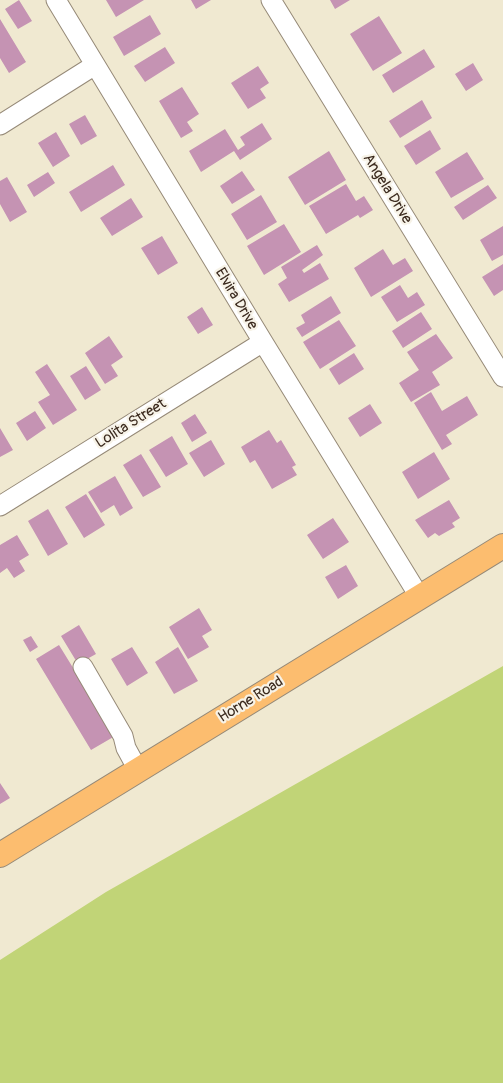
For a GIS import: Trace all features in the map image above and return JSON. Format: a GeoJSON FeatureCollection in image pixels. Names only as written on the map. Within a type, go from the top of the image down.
{"type":"FeatureCollection","features":[{"type":"Feature","properties":{"kind":"main road","name":"Horne Road"},"geometry":{"type":"LineString","coordinates":[[0,855],[503,546]]}},
{"type":"Feature","properties":{"kind":"street","name":"Elvira Drive"},"geometry":{"type":"LineString","coordinates":[[56,0],[419,596]]}},
{"type":"Feature","properties":{"kind":"street","name":"Angela Drive"},"geometry":{"type":"LineString","coordinates":[[271,0],[503,377]]}},
{"type":"Feature","properties":{"kind":"street"},"geometry":{"type":"LineString","coordinates":[[0,125],[95,65]]}},
{"type":"Feature","properties":{"kind":"street","name":"Lolita Street"},"geometry":{"type":"LineString","coordinates":[[0,506],[263,342]]}},
{"type":"Feature","properties":{"kind":"street"},"geometry":{"type":"LineString","coordinates":[[83,667],[123,736],[126,748],[138,770]]}},
{"type":"Feature","properties":{"kind":"green space"},"geometry":{"type":"Polygon","coordinates":[[[503,666],[503,1083],[0,1083],[0,960],[106,892],[503,666]]]}},
{"type":"Feature","properties":{"kind":"building"},"geometry":{"type":"Polygon","coordinates":[[[19,0],[32,21],[18,29],[5,9],[19,0]]]}},
{"type":"Feature","properties":{"kind":"building"},"geometry":{"type":"Polygon","coordinates":[[[106,0],[144,0],[116,17],[106,0]]]}},
{"type":"Feature","properties":{"kind":"building"},"geometry":{"type":"Polygon","coordinates":[[[191,0],[211,0],[196,9],[191,0]]]}},
{"type":"Feature","properties":{"kind":"building"},"geometry":{"type":"Polygon","coordinates":[[[330,0],[350,0],[335,9],[330,0]]]}},
{"type":"Feature","properties":{"kind":"building"},"geometry":{"type":"Polygon","coordinates":[[[150,15],[161,34],[124,56],[113,37],[150,15]]]}},
{"type":"Feature","properties":{"kind":"building"},"geometry":{"type":"Polygon","coordinates":[[[379,16],[402,53],[373,71],[350,34],[379,16]]]}},
{"type":"Feature","properties":{"kind":"building"},"geometry":{"type":"Polygon","coordinates":[[[0,19],[26,62],[9,73],[0,58],[0,19]]]}},
{"type":"Feature","properties":{"kind":"building"},"geometry":{"type":"Polygon","coordinates":[[[165,47],[175,63],[145,82],[134,66],[165,47]]]}},
{"type":"Feature","properties":{"kind":"building"},"geometry":{"type":"Polygon","coordinates":[[[424,49],[435,67],[393,93],[382,75],[424,49]]]}},
{"type":"Feature","properties":{"kind":"building"},"geometry":{"type":"Polygon","coordinates":[[[473,63],[483,80],[466,91],[455,74],[473,63]]]}},
{"type":"Feature","properties":{"kind":"building"},"geometry":{"type":"Polygon","coordinates":[[[258,66],[269,83],[260,89],[266,98],[248,109],[231,83],[258,66]]]}},
{"type":"Feature","properties":{"kind":"building"},"geometry":{"type":"Polygon","coordinates":[[[182,87],[199,114],[187,122],[193,131],[181,138],[159,101],[182,87]]]}},
{"type":"Feature","properties":{"kind":"building"},"geometry":{"type":"Polygon","coordinates":[[[422,100],[432,118],[400,138],[389,121],[422,100]]]}},
{"type":"Feature","properties":{"kind":"building"},"geometry":{"type":"Polygon","coordinates":[[[85,115],[97,136],[81,145],[69,124],[85,115]]]}},
{"type":"Feature","properties":{"kind":"building"},"geometry":{"type":"Polygon","coordinates":[[[262,123],[272,139],[240,160],[234,151],[201,172],[189,151],[225,129],[238,150],[245,145],[240,137],[262,123]]]}},
{"type":"Feature","properties":{"kind":"building"},"geometry":{"type":"Polygon","coordinates":[[[430,130],[441,149],[416,165],[404,146],[430,130]]]}},
{"type":"Feature","properties":{"kind":"building"},"geometry":{"type":"Polygon","coordinates":[[[56,132],[70,156],[53,167],[38,143],[56,132]]]}},
{"type":"Feature","properties":{"kind":"building"},"geometry":{"type":"Polygon","coordinates":[[[329,151],[346,180],[305,205],[288,177],[329,151]]]}},
{"type":"Feature","properties":{"kind":"building"},"geometry":{"type":"Polygon","coordinates":[[[467,152],[484,179],[451,198],[435,172],[467,152]]]}},
{"type":"Feature","properties":{"kind":"building"},"geometry":{"type":"Polygon","coordinates":[[[113,165],[125,185],[81,212],[69,192],[113,165]]]}},
{"type":"Feature","properties":{"kind":"building"},"geometry":{"type":"Polygon","coordinates":[[[242,171],[255,190],[232,204],[220,186],[242,171]]]}},
{"type":"Feature","properties":{"kind":"building"},"geometry":{"type":"Polygon","coordinates":[[[48,172],[55,183],[34,197],[27,185],[48,172]]]}},
{"type":"Feature","properties":{"kind":"building"},"geometry":{"type":"Polygon","coordinates":[[[7,177],[27,212],[10,222],[0,204],[0,181],[7,177]]]}},
{"type":"Feature","properties":{"kind":"building"},"geometry":{"type":"Polygon","coordinates":[[[346,184],[356,201],[364,196],[373,210],[360,218],[358,215],[326,234],[309,206],[346,184]]]}},
{"type":"Feature","properties":{"kind":"building"},"geometry":{"type":"Polygon","coordinates":[[[488,185],[497,198],[463,220],[454,207],[488,185]]]}},
{"type":"Feature","properties":{"kind":"building"},"geometry":{"type":"Polygon","coordinates":[[[261,195],[277,222],[247,240],[231,214],[261,195]]]}},
{"type":"Feature","properties":{"kind":"building"},"geometry":{"type":"Polygon","coordinates":[[[131,198],[143,217],[112,236],[100,218],[131,198]]]}},
{"type":"Feature","properties":{"kind":"building"},"geometry":{"type":"Polygon","coordinates":[[[284,224],[301,252],[264,275],[247,246],[284,224]]]}},
{"type":"Feature","properties":{"kind":"building"},"geometry":{"type":"Polygon","coordinates":[[[503,226],[503,255],[492,261],[480,240],[503,226]]]}},
{"type":"Feature","properties":{"kind":"building"},"geometry":{"type":"Polygon","coordinates":[[[162,236],[178,263],[158,275],[141,248],[162,236]]]}},
{"type":"Feature","properties":{"kind":"building"},"geometry":{"type":"Polygon","coordinates":[[[317,245],[323,255],[302,270],[304,273],[320,263],[329,279],[289,302],[278,284],[287,278],[281,267],[317,245]]]}},
{"type":"Feature","properties":{"kind":"building"},"geometry":{"type":"Polygon","coordinates":[[[383,249],[393,265],[405,258],[413,271],[371,297],[354,268],[383,249]]]}},
{"type":"Feature","properties":{"kind":"building"},"geometry":{"type":"Polygon","coordinates":[[[503,264],[503,290],[494,296],[482,277],[503,264]]]}},
{"type":"Feature","properties":{"kind":"building"},"geometry":{"type":"Polygon","coordinates":[[[400,285],[408,298],[417,292],[425,305],[397,322],[381,297],[400,285]]]}},
{"type":"Feature","properties":{"kind":"building"},"geometry":{"type":"Polygon","coordinates":[[[331,296],[341,313],[302,337],[296,328],[305,323],[301,315],[331,296]]]}},
{"type":"Feature","properties":{"kind":"building"},"geometry":{"type":"Polygon","coordinates":[[[202,307],[213,325],[198,334],[187,317],[202,307]]]}},
{"type":"Feature","properties":{"kind":"building"},"geometry":{"type":"Polygon","coordinates":[[[421,312],[432,329],[403,348],[392,331],[421,312]]]}},
{"type":"Feature","properties":{"kind":"building"},"geometry":{"type":"Polygon","coordinates":[[[339,320],[356,346],[320,369],[303,342],[339,320]]]}},
{"type":"Feature","properties":{"kind":"building"},"geometry":{"type":"Polygon","coordinates":[[[436,334],[453,358],[432,372],[440,385],[411,402],[399,383],[419,370],[407,352],[436,334]]]}},
{"type":"Feature","properties":{"kind":"building"},"geometry":{"type":"Polygon","coordinates":[[[109,336],[123,357],[111,365],[118,376],[105,384],[85,353],[109,336]]]}},
{"type":"Feature","properties":{"kind":"building"},"geometry":{"type":"Polygon","coordinates":[[[354,353],[364,369],[339,385],[329,369],[354,353]]]}},
{"type":"Feature","properties":{"kind":"building"},"geometry":{"type":"Polygon","coordinates":[[[47,364],[77,410],[53,425],[38,402],[50,395],[35,372],[47,364]]]}},
{"type":"Feature","properties":{"kind":"building"},"geometry":{"type":"Polygon","coordinates":[[[86,366],[101,390],[85,400],[70,376],[86,366]]]}},
{"type":"Feature","properties":{"kind":"building"},"geometry":{"type":"Polygon","coordinates":[[[431,392],[442,411],[467,396],[478,415],[446,435],[452,444],[442,450],[414,403],[431,392]]]}},
{"type":"Feature","properties":{"kind":"building"},"geometry":{"type":"Polygon","coordinates":[[[370,404],[382,423],[360,437],[348,418],[370,404]]]}},
{"type":"Feature","properties":{"kind":"building"},"geometry":{"type":"Polygon","coordinates":[[[35,411],[46,428],[27,441],[16,423],[35,411]]]}},
{"type":"Feature","properties":{"kind":"building"},"geometry":{"type":"Polygon","coordinates":[[[195,414],[207,433],[192,442],[181,423],[195,414]]]}},
{"type":"Feature","properties":{"kind":"building"},"geometry":{"type":"Polygon","coordinates":[[[0,428],[13,450],[0,457],[0,428]]]}},
{"type":"Feature","properties":{"kind":"building"},"geometry":{"type":"Polygon","coordinates":[[[269,430],[277,443],[281,440],[296,465],[292,467],[297,475],[272,489],[255,460],[250,463],[241,447],[269,430]]]}},
{"type":"Feature","properties":{"kind":"building"},"geometry":{"type":"Polygon","coordinates":[[[172,436],[188,464],[166,477],[149,450],[172,436]]]}},
{"type":"Feature","properties":{"kind":"building"},"geometry":{"type":"Polygon","coordinates":[[[211,440],[225,464],[204,477],[189,453],[211,440]]]}},
{"type":"Feature","properties":{"kind":"building"},"geometry":{"type":"Polygon","coordinates":[[[434,452],[450,479],[418,499],[402,472],[434,452]]]}},
{"type":"Feature","properties":{"kind":"building"},"geometry":{"type":"Polygon","coordinates":[[[141,454],[161,487],[143,497],[123,465],[141,454]]]}},
{"type":"Feature","properties":{"kind":"building"},"geometry":{"type":"Polygon","coordinates":[[[115,476],[133,508],[120,516],[114,505],[101,513],[88,492],[115,476]]]}},
{"type":"Feature","properties":{"kind":"building"},"geometry":{"type":"Polygon","coordinates":[[[86,494],[105,525],[84,538],[65,507],[86,494]]]}},
{"type":"Feature","properties":{"kind":"building"},"geometry":{"type":"Polygon","coordinates":[[[449,500],[460,518],[452,523],[455,527],[439,536],[435,533],[428,538],[415,520],[449,500]]]}},
{"type":"Feature","properties":{"kind":"building"},"geometry":{"type":"Polygon","coordinates":[[[48,509],[68,544],[48,556],[28,521],[48,509]]]}},
{"type":"Feature","properties":{"kind":"building"},"geometry":{"type":"Polygon","coordinates":[[[333,518],[349,542],[323,559],[307,535],[333,518]]]}},
{"type":"Feature","properties":{"kind":"building"},"geometry":{"type":"Polygon","coordinates":[[[17,535],[29,555],[19,561],[25,571],[14,578],[7,568],[0,573],[0,545],[17,535]]]}},
{"type":"Feature","properties":{"kind":"building"},"geometry":{"type":"Polygon","coordinates":[[[346,565],[358,586],[338,599],[325,577],[346,565]]]}},
{"type":"Feature","properties":{"kind":"building"},"geometry":{"type":"Polygon","coordinates":[[[199,608],[212,630],[202,636],[209,647],[188,659],[169,627],[199,608]]]}},
{"type":"Feature","properties":{"kind":"building"},"geometry":{"type":"Polygon","coordinates":[[[79,625],[96,654],[78,664],[61,636],[79,625]]]}},
{"type":"Feature","properties":{"kind":"building"},"geometry":{"type":"Polygon","coordinates":[[[31,636],[38,647],[30,652],[23,640],[31,636]]]}},
{"type":"Feature","properties":{"kind":"building"},"geometry":{"type":"Polygon","coordinates":[[[59,645],[115,736],[91,750],[36,659],[59,645]]]}},
{"type":"Feature","properties":{"kind":"building"},"geometry":{"type":"Polygon","coordinates":[[[132,647],[148,673],[127,686],[111,659],[132,647]]]}},
{"type":"Feature","properties":{"kind":"building"},"geometry":{"type":"Polygon","coordinates":[[[178,647],[198,681],[174,694],[155,662],[178,647]]]}},
{"type":"Feature","properties":{"kind":"building"},"geometry":{"type":"Polygon","coordinates":[[[0,783],[10,798],[0,804],[0,783]]]}}]}
